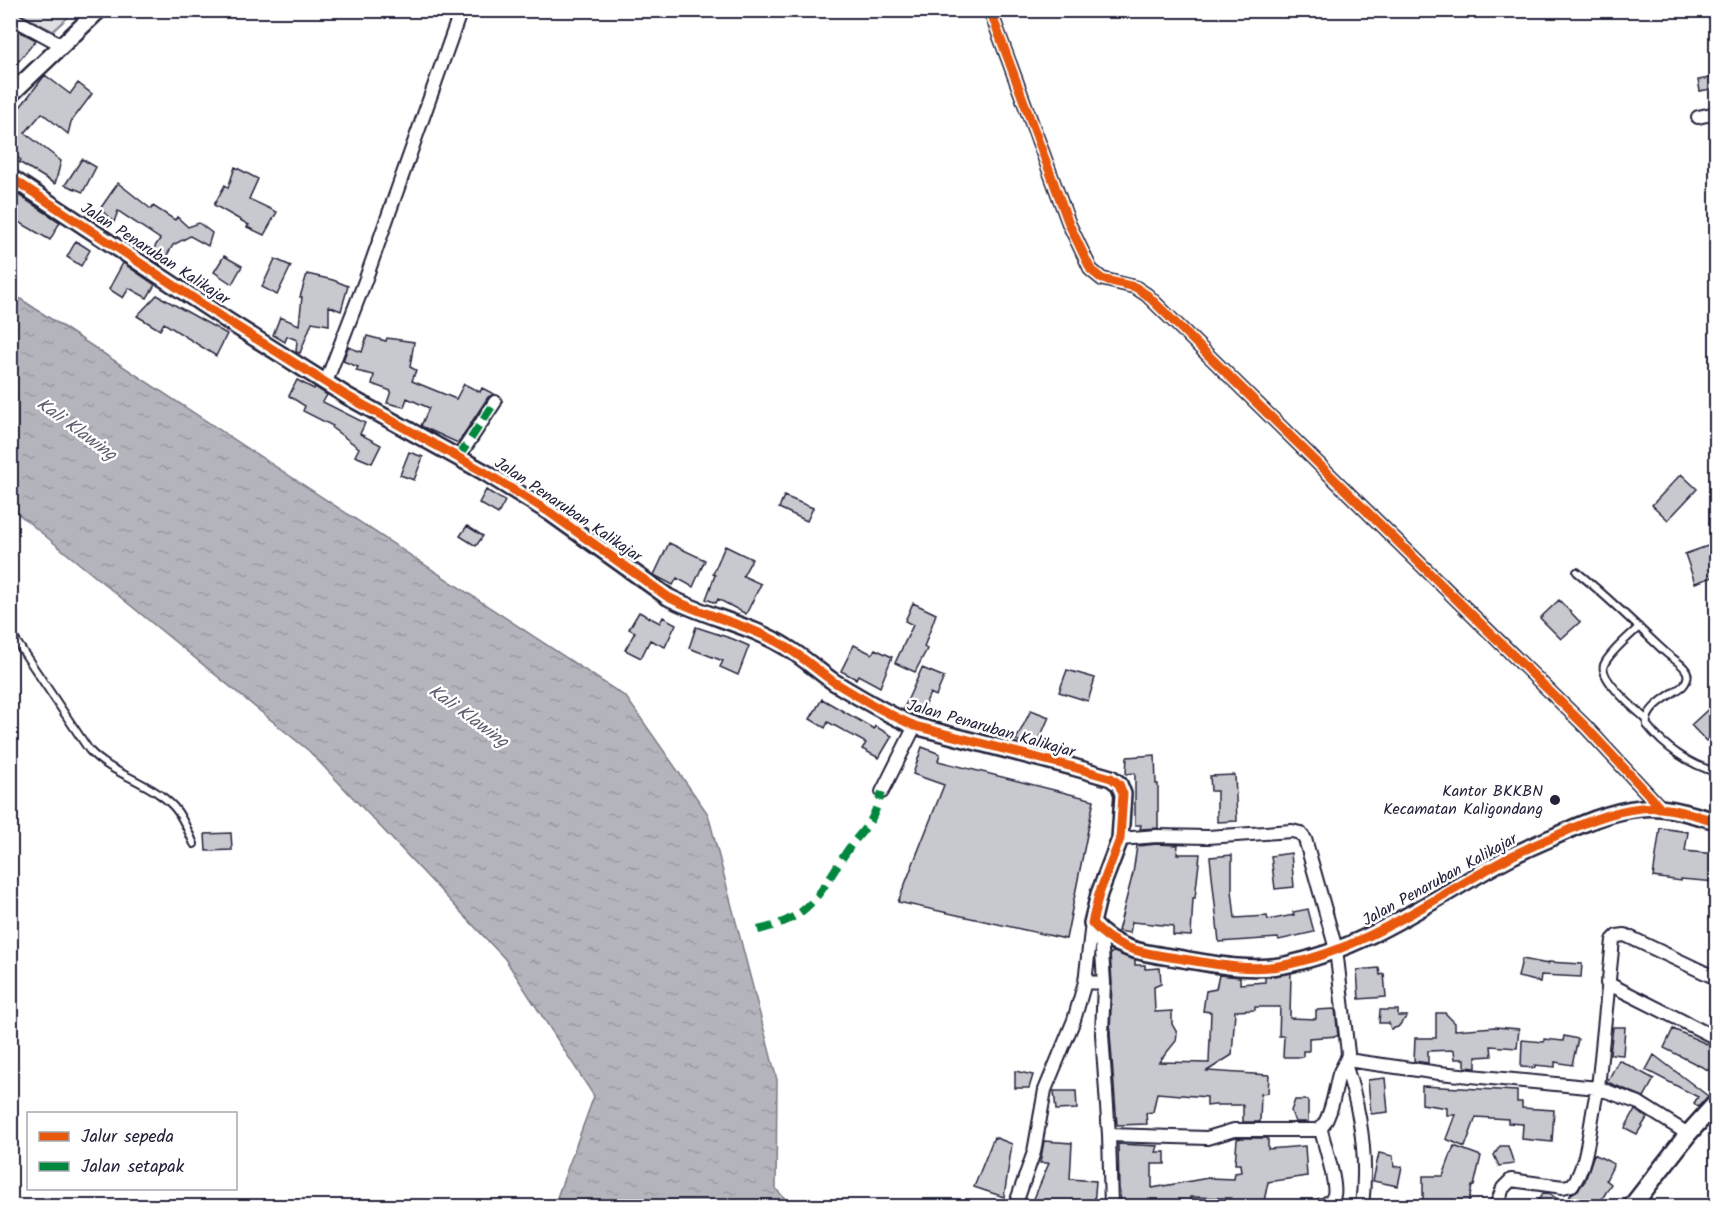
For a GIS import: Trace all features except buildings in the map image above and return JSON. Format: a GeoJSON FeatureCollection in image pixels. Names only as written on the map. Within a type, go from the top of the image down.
{"type":"FeatureCollection","features":[{"type":"Feature","properties":{"kind":"main road"},"geometry":{"type":"LineString","coordinates":[[1632,1206],[1688,1134],[1716,1103]]}},
{"type":"Feature","properties":{"kind":"street"},"geometry":{"type":"LineString","coordinates":[[10,95],[99,10]]}},
{"type":"Feature","properties":{"kind":"street"},"geometry":{"type":"LineString","coordinates":[[326,382],[365,281],[461,10]]}},
{"type":"Feature","properties":{"kind":"street"},"geometry":{"type":"LineString","coordinates":[[990,10],[1070,224],[1091,270],[1102,279],[1136,287],[1147,295],[1586,727],[1661,808]]}},
{"type":"Feature","properties":{"kind":"street"},"geometry":{"type":"LineString","coordinates":[[10,17],[62,45]]}},
{"type":"Feature","properties":{"kind":"street"},"geometry":{"type":"LineString","coordinates":[[1698,117],[1716,113]]}},
{"type":"Feature","properties":{"kind":"street","name":"Jalan Penaruban Kalikajar"},"geometry":{"type":"LineString","coordinates":[[10,177],[228,321],[326,382],[549,512],[668,597],[685,606],[747,626],[786,647],[834,682],[897,719],[915,726],[1111,778],[1119,784],[1123,794],[1120,839],[1099,894],[1096,928],[1119,945],[1230,967],[1268,967],[1286,964],[1370,936],[1510,857],[1570,829],[1610,814],[1641,808],[1661,808],[1716,821]]}},
{"type":"Feature","properties":{"kind":"street"},"geometry":{"type":"LineString","coordinates":[[458,458],[495,402]]}},
{"type":"Feature","properties":{"kind":"street"},"geometry":{"type":"LineString","coordinates":[[882,792],[915,726]]}},
{"type":"Feature","properties":{"kind":"street"},"geometry":{"type":"LineString","coordinates":[[1120,839],[1157,836],[1208,837],[1292,831],[1300,833],[1305,839],[1336,949],[1346,1062],[1356,1096],[1365,1156],[1362,1206]]}},
{"type":"Feature","properties":{"kind":"street"},"geometry":{"type":"LineString","coordinates":[[1015,1206],[1034,1152],[1045,1090],[1074,1020],[1085,982],[1096,928]]}},
{"type":"Feature","properties":{"kind":"street"},"geometry":{"type":"LineString","coordinates":[[1096,928],[1104,983],[1102,1034],[1111,1206]]}},
{"type":"Feature","properties":{"kind":"street"},"geometry":{"type":"LineString","coordinates":[[1496,1206],[1503,1188],[1511,1180],[1563,1186],[1572,1185],[1580,1176],[1592,1107],[1598,1088],[1612,940],[1617,936],[1625,935],[1716,978]]}},
{"type":"Feature","properties":{"kind":"street"},"geometry":{"type":"LineString","coordinates":[[1085,982],[1104,983]]}},
{"type":"Feature","properties":{"kind":"street"},"geometry":{"type":"LineString","coordinates":[[1607,983],[1716,1038]]}},
{"type":"Feature","properties":{"kind":"street"},"geometry":{"type":"LineString","coordinates":[[1346,1062],[1598,1088],[1639,1103],[1688,1134]]}},
{"type":"Feature","properties":{"kind":"street"},"geometry":{"type":"LineString","coordinates":[[1320,1206],[1331,1200],[1335,1194],[1321,1130],[1329,1113],[1340,1071],[1346,1062]]}},
{"type":"Feature","properties":{"kind":"street"},"geometry":{"type":"LineString","coordinates":[[1109,1135],[1207,1138],[1234,1130],[1321,1130]]}},
{"type":"Feature","properties":{"kind":"lane"},"geometry":{"type":"LineString","coordinates":[[1577,572],[1605,594],[1685,669],[1688,675],[1687,681],[1648,712],[1647,725],[1686,760],[1716,772]]}},
{"type":"Feature","properties":{"kind":"lane"},"geometry":{"type":"LineString","coordinates":[[1639,627],[1609,658],[1603,670],[1608,681],[1646,719]]}},
{"type":"Feature","properties":{"kind":"lane"},"geometry":{"type":"LineString","coordinates":[[10,632],[89,750],[98,760],[159,794],[174,807],[194,844]]}},
{"type":"Feature","properties":{"kind":"shaded area"},"geometry":{"type":"Polygon","coordinates":[[[15,11],[75,11],[53,31],[15,11]]]}},
{"type":"Feature","properties":{"kind":"water","name":"Kali Klawing"},"geometry":{"type":"Polygon","coordinates":[[[10,292],[626,697],[708,814],[777,1080],[776,1189],[792,1206],[532,1206],[556,1200],[594,1096],[505,959],[309,751],[11,508],[10,292]]]}},
{"type":"Feature","properties":{"kind":"marked path"},"geometry":{"type":"LineString","coordinates":[[458,458],[495,402]]}},
{"type":"Feature","properties":{"kind":"marked path"},"geometry":{"type":"LineString","coordinates":[[758,930],[791,918],[812,902],[869,822],[882,792]]}},
{"type":"Feature","properties":{"kind":"cycle path"},"geometry":{"type":"LineString","coordinates":[[990,10],[1069,224],[1091,270],[1102,279],[1135,287],[1147,295],[1586,727],[1661,808]]}},
{"type":"Feature","properties":{"kind":"cycle path"},"geometry":{"type":"LineString","coordinates":[[10,177],[228,321],[347,396],[486,473],[549,512],[668,597],[772,639],[844,688],[915,726],[1111,778],[1119,784],[1123,794],[1120,839],[1099,894],[1092,923],[1120,945],[1153,954],[1204,963],[1258,968],[1285,965],[1316,957],[1374,934],[1515,854],[1606,815],[1650,807],[1679,811],[1716,821]]}},
{"type":"Feature","properties":{"kind":"place","name":"Kantor BKKBN Kecamatan Kaligondang"},"geometry":{"type":"Point","coordinates":[1555,800]}}]}
